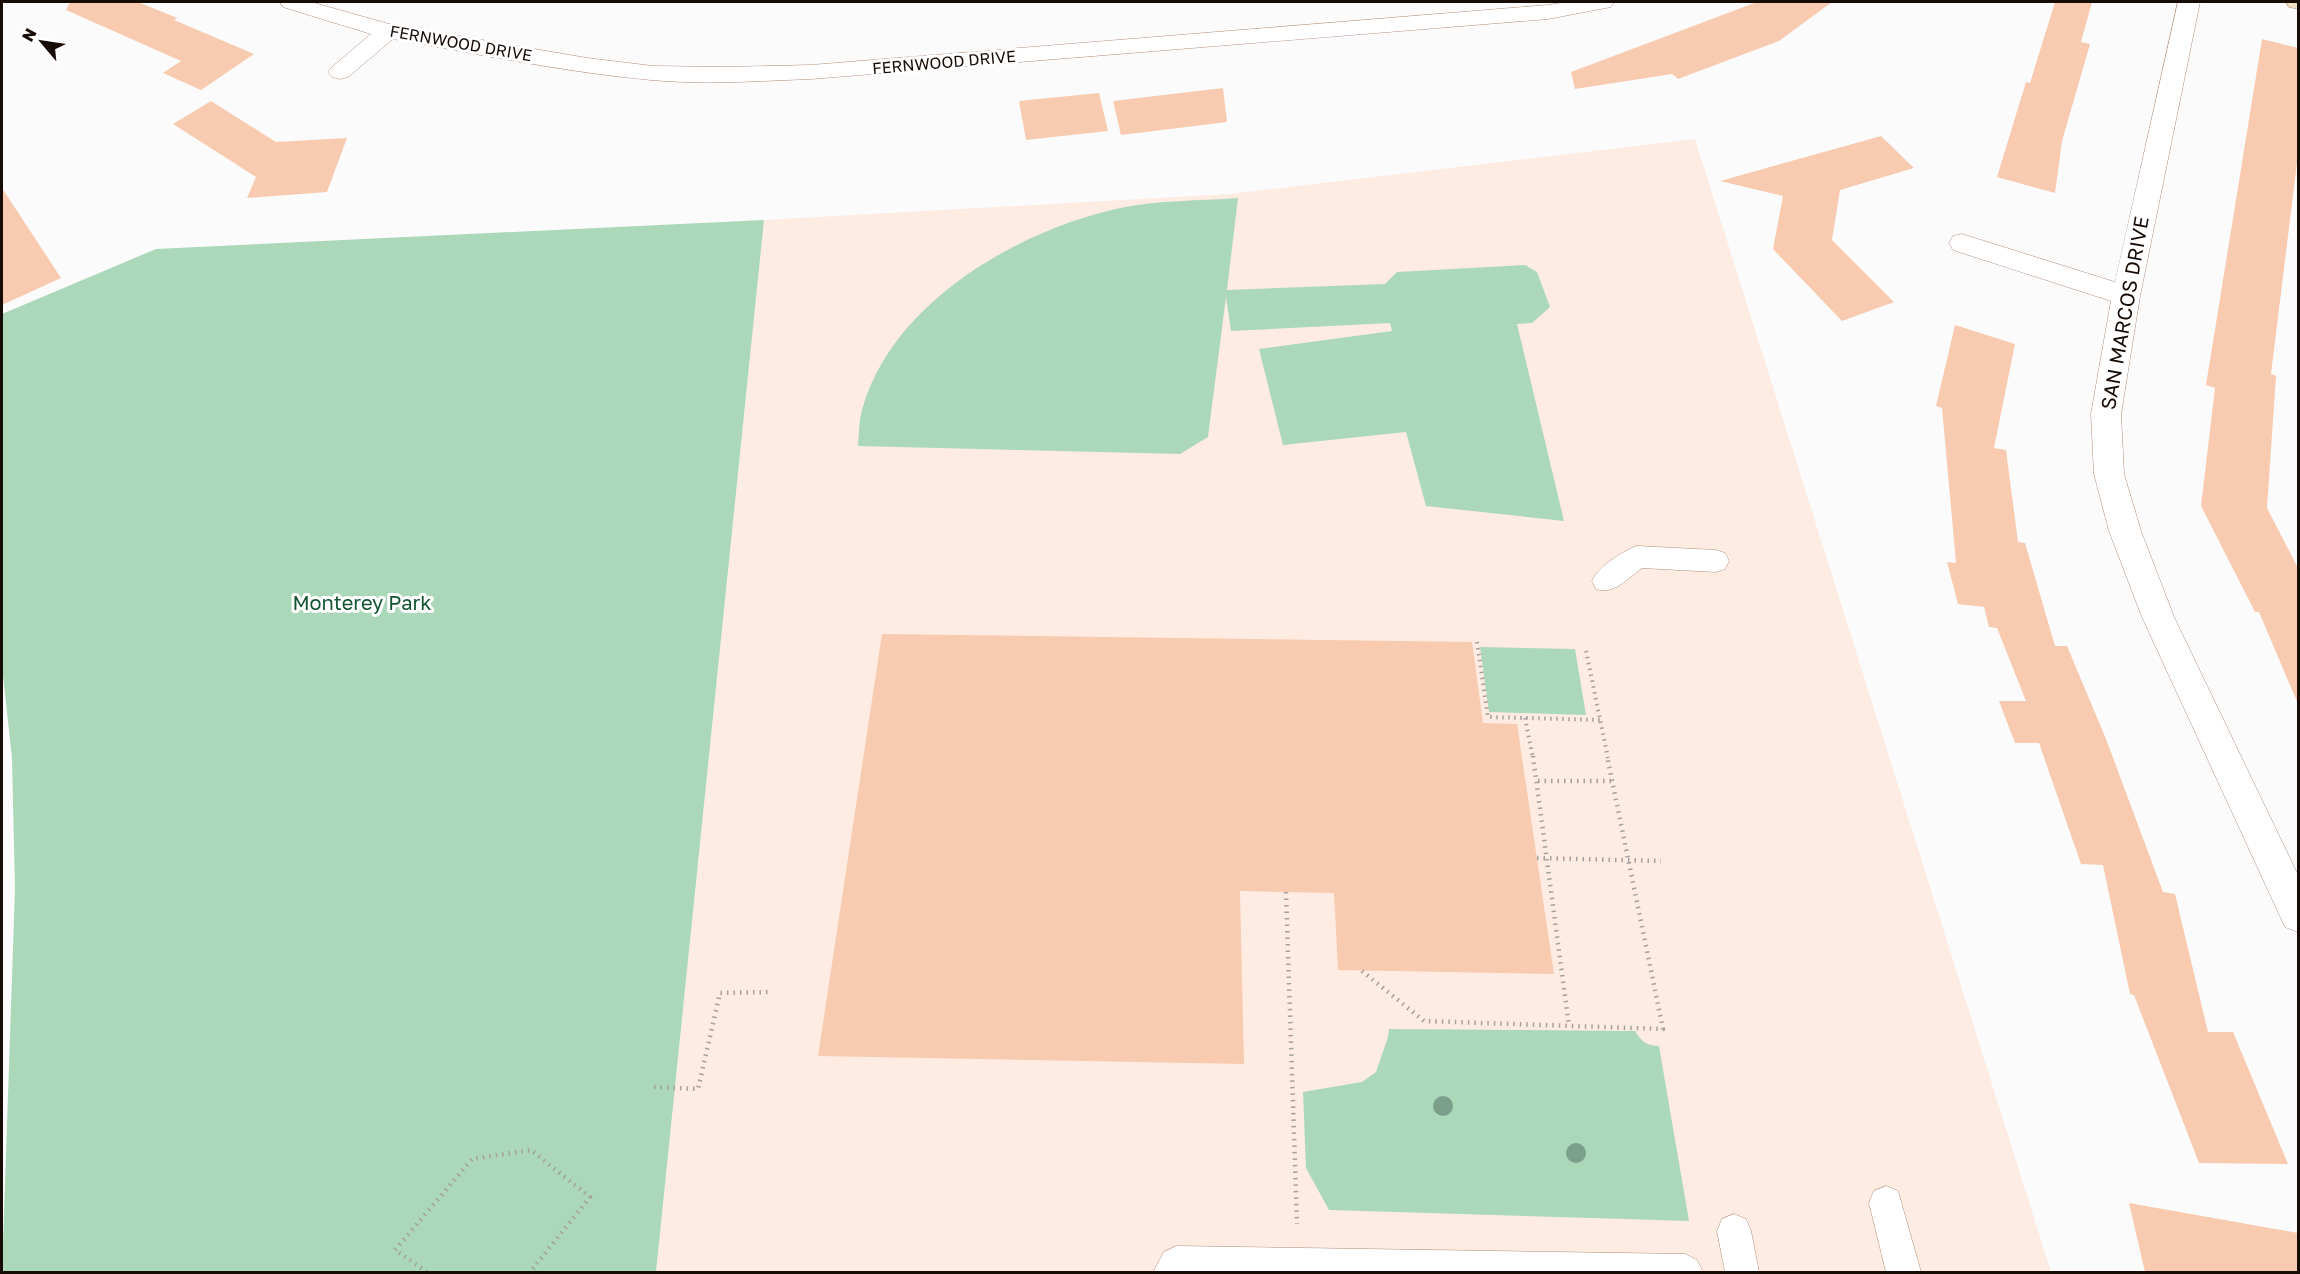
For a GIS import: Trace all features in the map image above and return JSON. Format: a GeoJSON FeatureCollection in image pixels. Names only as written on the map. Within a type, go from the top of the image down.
{"type":"FeatureCollection","features":[{"type":"Feature","properties":{"kind":"street","name":"FERNWOOD DRIVE"},"geometry":{"type":"LineString","coordinates":[[291,2],[387,31],[587,65],[653,73],[727,75],[811,72],[1548,12],[1603,2]]}},
{"type":"Feature","properties":{"kind":"street","name":"SAN MARCOS DRIVE"},"geometry":{"type":"LineString","coordinates":[[2189,2],[2126,296],[2106,414],[2109,474],[2125,531],[2158,616],[2298,914]]}},
{"type":"Feature","properties":{"kind":"street"},"geometry":{"type":"LineString","coordinates":[[340,72],[387,31]]}},
{"type":"Feature","properties":{"kind":"street"},"geometry":{"type":"LineString","coordinates":[[1962,243],[2126,296]]}},
{"type":"Feature","properties":{"kind":"lane"},"geometry":{"type":"LineString","coordinates":[[1605,581],[1637,557],[1716,561]]}},
{"type":"Feature","properties":{"kind":"lane"},"geometry":{"type":"LineString","coordinates":[[1886,1203],[1904,1272]]}},
{"type":"Feature","properties":{"kind":"lane"},"geometry":{"type":"LineString","coordinates":[[1734,1231],[1742,1272]]}},
{"type":"Feature","properties":{"kind":"lane"},"geometry":{"type":"LineString","coordinates":[[1170,1272],[1176,1264],[1188,1264],[1685,1272]]}},
{"type":"Feature","properties":{"kind":"path"},"geometry":{"type":"LineString","coordinates":[[1477,642],[1488,717],[1600,720]]}},
{"type":"Feature","properties":{"kind":"path"},"geometry":{"type":"LineString","coordinates":[[1362,970],[1424,1021],[1663,1029],[1586,651]]}},
{"type":"Feature","properties":{"kind":"path"},"geometry":{"type":"LineString","coordinates":[[1525,718],[1538,781],[1569,1026]]}},
{"type":"Feature","properties":{"kind":"path"},"geometry":{"type":"LineString","coordinates":[[1538,781],[1613,781]]}},
{"type":"Feature","properties":{"kind":"path"},"geometry":{"type":"LineString","coordinates":[[1537,858],[1661,861]]}},
{"type":"Feature","properties":{"kind":"path"},"geometry":{"type":"LineString","coordinates":[[1286,892],[1297,1226]]}},
{"type":"Feature","properties":{"kind":"path"},"geometry":{"type":"LineString","coordinates":[[654,1087],[698,1089],[720,993],[772,992]]}},
{"type":"Feature","properties":{"kind":"path"},"geometry":{"type":"LineString","coordinates":[[424,1272],[395,1250],[472,1159],[531,1150],[590,1197],[530,1272]]}},
{"type":"Feature","properties":{"kind":"shaded area"},"geometry":{"type":"Polygon","coordinates":[[[1695,139],[2051,1272],[656,1272],[764,220],[1229,194],[1695,139]]]}},
{"type":"Feature","properties":{"kind":"green space"},"geometry":{"type":"Polygon","coordinates":[[[1238,198],[1227,290],[1385,284],[1397,272],[1525,265],[1537,272],[1550,307],[1532,323],[1517,324],[1564,521],[1426,506],[1406,432],[1283,445],[1259,349],[1392,331],[1390,323],[1231,331],[1226,297],[1208,437],[1180,454],[858,446],[862,410],[877,372],[900,336],[929,305],[964,277],[1001,253],[1041,234],[1081,219],[1134,205],[1238,198]]]}},
{"type":"Feature","properties":{"kind":"green space","name":"Monterey Park"},"geometry":{"type":"Polygon","coordinates":[[[764,220],[656,1272],[2,1272],[15,889],[12,758],[2,666],[2,314],[156,249],[764,220]]]}},
{"type":"Feature","properties":{"kind":"green space"},"geometry":{"type":"Polygon","coordinates":[[[1480,647],[1575,649],[1586,715],[1489,712],[1480,647]]]}},
{"type":"Feature","properties":{"kind":"green space"},"geometry":{"type":"Polygon","coordinates":[[[1389,1029],[1635,1031],[1645,1042],[1659,1046],[1689,1221],[1329,1210],[1306,1168],[1303,1092],[1362,1082],[1376,1072],[1389,1029]]]}},
{"type":"Feature","properties":{"kind":"building"},"geometry":{"type":"Polygon","coordinates":[[[70,2],[138,2],[254,54],[201,90],[163,73],[181,61],[66,10],[70,2]]]}},
{"type":"Feature","properties":{"kind":"building"},"geometry":{"type":"Polygon","coordinates":[[[1757,2],[1832,2],[1779,41],[1678,79],[1672,74],[1575,89],[1571,72],[1757,2]]]}},
{"type":"Feature","properties":{"kind":"building"},"geometry":{"type":"Polygon","coordinates":[[[2055,2],[2092,2],[2081,42],[2090,44],[2062,141],[2055,193],[1997,177],[2026,82],[2030,83],[2055,2]]]}},
{"type":"Feature","properties":{"kind":"building"},"geometry":{"type":"Polygon","coordinates":[[[2262,39],[2298,48],[2298,155],[2271,374],[2276,376],[2267,508],[2298,568],[2298,704],[2259,612],[2255,612],[2201,506],[2215,388],[2206,385],[2262,39]]]}},
{"type":"Feature","properties":{"kind":"building"},"geometry":{"type":"Polygon","coordinates":[[[1223,88],[1227,122],[1121,135],[1113,101],[1223,88]]]}},
{"type":"Feature","properties":{"kind":"building"},"geometry":{"type":"Polygon","coordinates":[[[1099,93],[1108,131],[1026,140],[1019,101],[1099,93]]]}},
{"type":"Feature","properties":{"kind":"building"},"geometry":{"type":"Polygon","coordinates":[[[211,101],[276,142],[347,138],[327,192],[247,198],[256,177],[173,124],[211,101]]]}},
{"type":"Feature","properties":{"kind":"building"},"geometry":{"type":"Polygon","coordinates":[[[1881,136],[1914,168],[1840,190],[1832,240],[1894,302],[1842,321],[1773,249],[1783,196],[1720,181],[1881,136]]]}},
{"type":"Feature","properties":{"kind":"building"},"geometry":{"type":"Polygon","coordinates":[[[2,188],[61,278],[2,305],[2,188]]]}},
{"type":"Feature","properties":{"kind":"building"},"geometry":{"type":"Polygon","coordinates":[[[1955,325],[2015,344],[1994,448],[2006,450],[2018,542],[2025,543],[2055,646],[2067,646],[2106,739],[2163,892],[2175,894],[2208,1032],[2233,1032],[2288,1164],[2199,1163],[2134,995],[2130,994],[2103,865],[2081,864],[2039,743],[2015,743],[1999,701],[2026,701],[1997,628],[1989,627],[1984,607],[1958,604],[1947,562],[1956,563],[1942,408],[1936,406],[1955,325]]]}},
{"type":"Feature","properties":{"kind":"building"},"geometry":{"type":"Polygon","coordinates":[[[882,634],[1472,642],[1483,723],[1517,724],[1554,974],[1338,970],[1334,893],[1240,891],[1244,1064],[818,1056],[882,634]]]}},
{"type":"Feature","properties":{"kind":"building"},"geometry":{"type":"Polygon","coordinates":[[[2129,1203],[2298,1233],[2298,1272],[2145,1272],[2129,1203]]]}}]}
